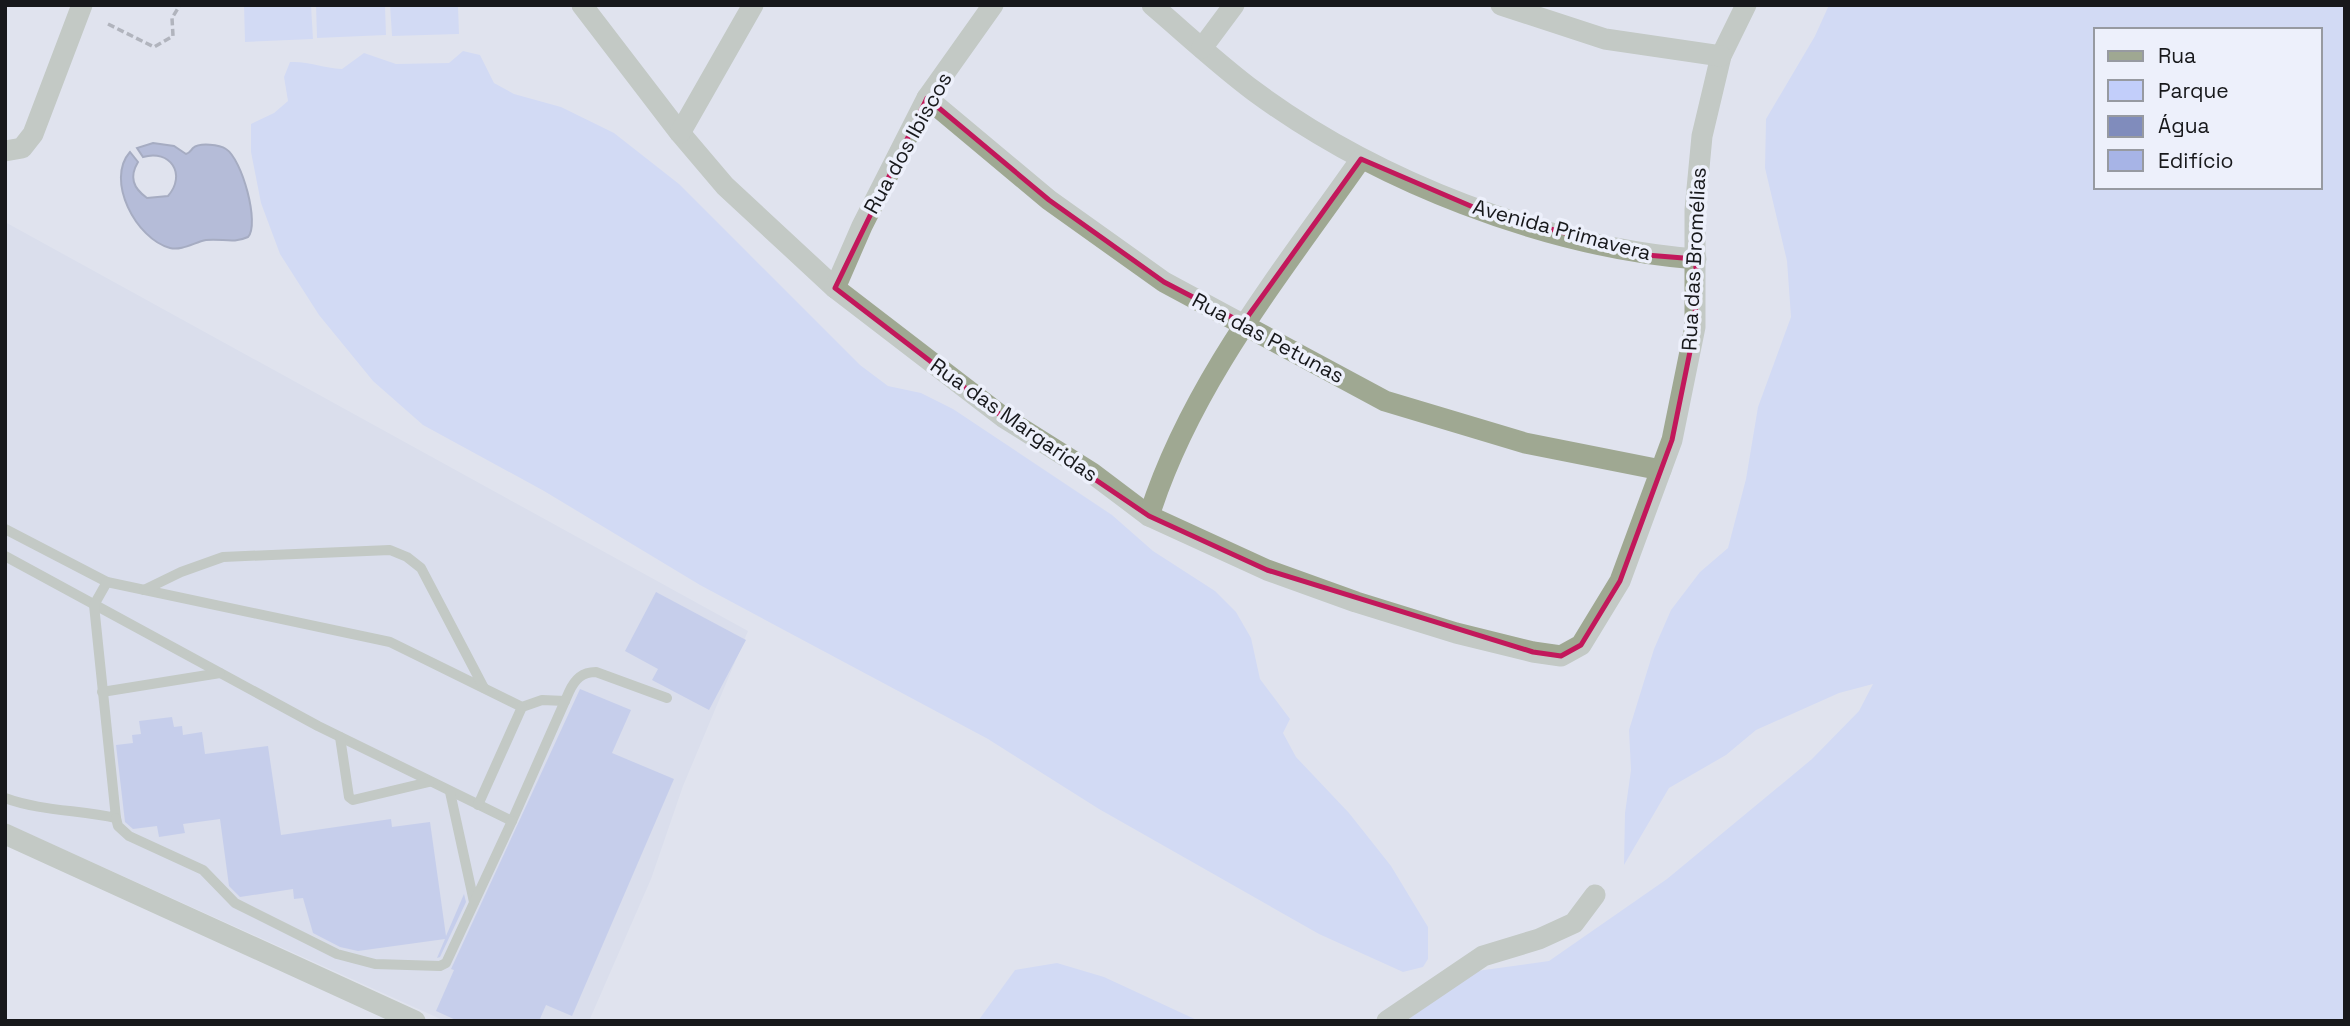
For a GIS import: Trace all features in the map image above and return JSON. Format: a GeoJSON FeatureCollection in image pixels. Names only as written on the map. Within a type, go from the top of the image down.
{"type":"FeatureCollection","features":[{"type":"Feature","properties":{"kind":"street"},"geometry":{"type":"LineString","coordinates":[[14,149],[33,134],[82,5]]}},
{"type":"Feature","properties":{"kind":"street","name":"Rua das Margaridas"},"geometry":{"type":"LineString","coordinates":[[582,5],[680,132],[726,186],[835,288],[1003,416],[1092,473],[1149,516],[1267,570],[1356,602],[1456,633],[1561,656]]}},
{"type":"Feature","properties":{"kind":"street"},"geometry":{"type":"LineString","coordinates":[[680,132],[753,5]]}},
{"type":"Feature","properties":{"kind":"street","name":"Rua dos Ibiscos"},"geometry":{"type":"LineString","coordinates":[[835,288],[862,226],[927,98],[993,5]]}},
{"type":"Feature","properties":{"kind":"street","name":"Avenida Primavera"},"geometry":{"type":"LineString","coordinates":[[1152,5],[1255,92],[1361,159],[1480,210],[1646,255],[1696,259]]}},
{"type":"Feature","properties":{"kind":"street"},"geometry":{"type":"LineString","coordinates":[[1202,48],[1234,5]]}},
{"type":"Feature","properties":{"kind":"street"},"geometry":{"type":"LineString","coordinates":[[1502,5],[1605,39],[1721,56]]}},
{"type":"Feature","properties":{"kind":"street","name":"Rua das Bromélias"},"geometry":{"type":"LineString","coordinates":[[1561,656],[1581,645],[1620,581],[1672,440],[1695,327],[1695,210],[1702,136],[1721,56],[1746,5]]}},
{"type":"Feature","properties":{"kind":"street","name":"Rua das Petunas"},"geometry":{"type":"LineString","coordinates":[[927,98],[1049,200],[1164,282],[1385,401],[1525,443],[1661,470]]}},
{"type":"Feature","properties":{"kind":"street"},"geometry":{"type":"LineString","coordinates":[[1149,516],[1181,435],[1243,323],[1271,289],[1361,159]]}},
{"type":"Feature","properties":{"kind":"street"},"geometry":{"type":"LineString","coordinates":[[5,834],[415,1021]]}},
{"type":"Feature","properties":{"kind":"street"},"geometry":{"type":"LineString","coordinates":[[1387,1021],[1483,956],[1539,939],[1574,923],[1595,895]]}},
{"type":"Feature","properties":{"kind":"lane"},"geometry":{"type":"LineString","coordinates":[[5,529],[107,582],[371,636],[522,707],[542,700],[565,701]]}},
{"type":"Feature","properties":{"kind":"lane"},"geometry":{"type":"LineString","coordinates":[[144,590],[181,572],[223,557],[390,550],[407,557],[421,568],[484,688]]}},
{"type":"Feature","properties":{"kind":"lane"},"geometry":{"type":"LineString","coordinates":[[5,556],[340,737],[512,821]]}},
{"type":"Feature","properties":{"kind":"lane"},"geometry":{"type":"LineString","coordinates":[[107,582],[94,605],[118,826],[129,836],[203,870],[235,903],[354,960],[393,965],[444,965],[573,683],[586,672],[596,672],[667,698]]}},
{"type":"Feature","properties":{"kind":"lane"},"geometry":{"type":"LineString","coordinates":[[102,692],[220,673]]}},
{"type":"Feature","properties":{"kind":"lane"},"geometry":{"type":"LineString","coordinates":[[478,805],[522,707]]}},
{"type":"Feature","properties":{"kind":"lane"},"geometry":{"type":"LineString","coordinates":[[340,737],[349,797],[353,800],[429,782]]}},
{"type":"Feature","properties":{"kind":"lane"},"geometry":{"type":"LineString","coordinates":[[450,792],[474,903]]}},
{"type":"Feature","properties":{"kind":"lane"},"geometry":{"type":"LineString","coordinates":[[5,798],[29,805],[66,808],[116,818]]}},
{"type":"Feature","properties":{"kind":"path"},"geometry":{"type":"LineString","coordinates":[[108,24],[154,47],[173,36],[172,18],[180,5]]}},
{"type":"Feature","properties":{"kind":"highlighted area"},"geometry":{"type":"Polygon","coordinates":[[[927,98],[1049,200],[1164,282],[1243,323],[1361,159],[1480,210],[1646,255],[1696,259],[1695,327],[1672,440],[1620,581],[1581,645],[1561,656],[1533,652],[1267,570],[1149,516],[1003,417],[835,288],[927,98]]]}},
{"type":"Feature","properties":{"kind":"shaded area"},"geometry":{"type":"Polygon","coordinates":[[[5,222],[748,631],[683,786],[651,879],[589,1021],[445,1021],[5,823],[5,222]]]}},
{"type":"Feature","properties":{"kind":"green space"},"geometry":{"type":"Polygon","coordinates":[[[244,5],[311,5],[313,39],[245,42],[244,5]]]}},
{"type":"Feature","properties":{"kind":"green space"},"geometry":{"type":"Polygon","coordinates":[[[316,5],[385,5],[386,35],[317,38],[316,5]]]}},
{"type":"Feature","properties":{"kind":"green space"},"geometry":{"type":"Polygon","coordinates":[[[390,5],[458,5],[459,34],[392,36],[390,5]]]}},
{"type":"Feature","properties":{"kind":"green space"},"geometry":{"type":"Polygon","coordinates":[[[1829,5],[2345,5],[2345,1021],[1407,1021],[1462,973],[1549,961],[1667,879],[1812,759],[1859,711],[1873,684],[1839,693],[1756,730],[1726,755],[1669,788],[1624,865],[1625,813],[1631,770],[1629,730],[1654,649],[1671,610],[1700,572],[1728,548],[1746,479],[1758,407],[1791,317],[1787,261],[1765,168],[1766,119],[1815,36],[1829,5]]]}},
{"type":"Feature","properties":{"kind":"green space"},"geometry":{"type":"Polygon","coordinates":[[[463,51],[480,55],[494,83],[514,94],[561,107],[614,133],[679,184],[860,365],[888,386],[921,393],[953,409],[1112,515],[1153,551],[1215,591],[1236,612],[1251,638],[1260,679],[1290,719],[1283,733],[1296,757],[1349,813],[1391,866],[1428,927],[1428,959],[1423,967],[1403,972],[1319,934],[1099,809],[988,739],[700,585],[544,491],[423,425],[373,381],[319,315],[280,254],[261,203],[251,152],[251,124],[274,113],[288,101],[284,77],[290,62],[342,69],[364,53],[396,64],[449,63],[463,51]]]}},
{"type":"Feature","properties":{"kind":"green space"},"geometry":{"type":"Polygon","coordinates":[[[1057,963],[1104,977],[1199,1021],[978,1021],[1015,970],[1057,963]]]}},
{"type":"Feature","properties":{"kind":"water"},"geometry":{"type":"Polygon","coordinates":[[[153,143],[174,146],[186,154],[200,145],[215,145],[226,149],[238,165],[248,192],[252,219],[248,237],[237,240],[206,240],[175,249],[157,242],[146,233],[128,207],[121,178],[123,164],[130,152],[138,162],[133,177],[138,190],[147,198],[168,196],[176,180],[173,165],[161,157],[143,157],[137,148],[153,143]]]}},
{"type":"Feature","properties":{"kind":"building"},"geometry":{"type":"Polygon","coordinates":[[[656,592],[746,640],[709,710],[652,680],[658,669],[625,651],[656,592]]]}},
{"type":"Feature","properties":{"kind":"building"},"geometry":{"type":"Polygon","coordinates":[[[580,689],[631,710],[612,753],[674,779],[572,1016],[546,1005],[539,1021],[458,1021],[436,1011],[454,970],[451,969],[580,689]]]}},
{"type":"Feature","properties":{"kind":"building"},"geometry":{"type":"Polygon","coordinates":[[[172,717],[174,727],[182,726],[183,735],[202,732],[205,754],[268,746],[281,835],[391,819],[392,827],[430,822],[446,936],[464,894],[466,902],[440,957],[437,958],[445,939],[358,951],[340,947],[313,933],[303,898],[294,899],[293,889],[240,897],[229,886],[220,819],[183,824],[185,833],[159,837],[157,826],[133,829],[125,822],[116,745],[133,743],[132,735],[141,734],[139,721],[172,717]]]}}]}
